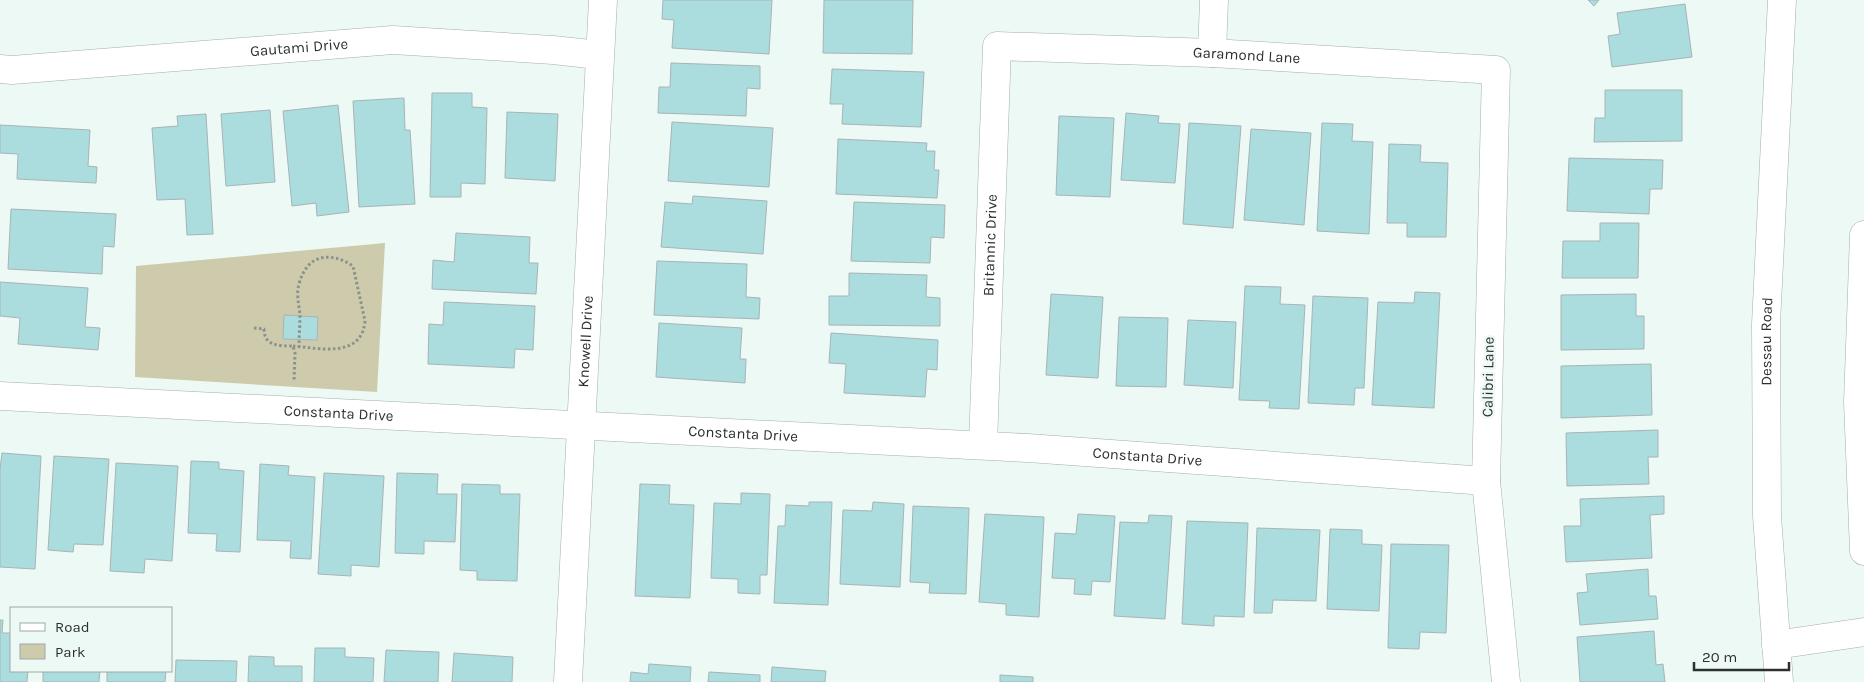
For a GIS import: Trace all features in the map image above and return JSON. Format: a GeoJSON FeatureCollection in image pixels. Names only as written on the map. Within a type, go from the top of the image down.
{"type":"FeatureCollection","features":[{"type":"Feature","properties":{"kind":"street","name":"Knowell Drive"},"geometry":{"type":"LineString","coordinates":[[568,682],[603,0]]}},
{"type":"Feature","properties":{"kind":"street"},"geometry":{"type":"LineString","coordinates":[[1212,53],[1214,0]]}},
{"type":"Feature","properties":{"kind":"street","name":"Dessau Road"},"geometry":{"type":"LineString","coordinates":[[1779,682],[1767,516],[1766,324],[1782,0]]}},
{"type":"Feature","properties":{"kind":"street","name":"Gautami Drive"},"geometry":{"type":"LineString","coordinates":[[0,69],[12,70],[392,40],[553,50],[599,55]]}},
{"type":"Feature","properties":{"kind":"street","name":"Garamond Lane"},"geometry":{"type":"LineString","coordinates":[[997,46],[1212,53],[1496,70]]}},
{"type":"Feature","properties":{"kind":"street","name":"Britannic Drive"},"geometry":{"type":"LineString","coordinates":[[983,446],[997,46]]}},
{"type":"Feature","properties":{"kind":"street","name":"Calibri Lane"},"geometry":{"type":"LineString","coordinates":[[1496,70],[1486,481],[1506,682]]}},
{"type":"Feature","properties":{"kind":"street"},"geometry":{"type":"LineString","coordinates":[[1864,235],[1858,402],[1864,552]]}},
{"type":"Feature","properties":{"kind":"street","name":"Constanta Drive"},"geometry":{"type":"LineString","coordinates":[[0,396],[983,446],[1486,481]]}},
{"type":"Feature","properties":{"kind":"street"},"geometry":{"type":"LineString","coordinates":[[1776,644],[1864,632]]}},
{"type":"Feature","properties":{"kind":"path"},"geometry":{"type":"LineString","coordinates":[[254,328],[264,329],[264,335],[274,345],[328,350],[347,346],[358,341],[364,330],[365,322],[354,266],[333,257],[322,256],[313,261],[304,272],[299,285],[299,346]]}},
{"type":"Feature","properties":{"kind":"path"},"geometry":{"type":"LineString","coordinates":[[293,346],[295,353],[294,382]]}},
{"type":"Feature","properties":{"kind":"green space"},"geometry":{"type":"Polygon","coordinates":[[[385,243],[377,392],[135,377],[136,266],[385,243]]]}},
{"type":"Feature","properties":{"kind":"building"},"geometry":{"type":"Polygon","coordinates":[[[663,0],[772,0],[769,54],[672,48],[674,20],[662,19],[663,0]]]}},
{"type":"Feature","properties":{"kind":"building"},"geometry":{"type":"Polygon","coordinates":[[[824,0],[913,0],[912,54],[823,53],[824,0]]]}},
{"type":"Feature","properties":{"kind":"building"},"geometry":{"type":"Polygon","coordinates":[[[1588,0],[1599,0],[1594,6],[1588,0]]]}},
{"type":"Feature","properties":{"kind":"building"},"geometry":{"type":"Polygon","coordinates":[[[1685,4],[1692,57],[1612,67],[1608,36],[1620,34],[1617,13],[1685,4]]]}},
{"type":"Feature","properties":{"kind":"building"},"geometry":{"type":"Polygon","coordinates":[[[671,63],[760,66],[760,89],[747,88],[746,116],[658,113],[659,87],[670,87],[671,63]]]}},
{"type":"Feature","properties":{"kind":"building"},"geometry":{"type":"Polygon","coordinates":[[[832,69],[924,72],[921,127],[842,124],[843,104],[830,104],[832,69]]]}},
{"type":"Feature","properties":{"kind":"building"},"geometry":{"type":"Polygon","coordinates":[[[1605,90],[1682,90],[1682,141],[1594,142],[1595,118],[1605,118],[1605,90]]]}},
{"type":"Feature","properties":{"kind":"building"},"geometry":{"type":"Polygon","coordinates":[[[432,93],[472,93],[472,107],[487,108],[485,184],[461,183],[461,197],[430,197],[432,93]]]}},
{"type":"Feature","properties":{"kind":"building"},"geometry":{"type":"Polygon","coordinates":[[[404,98],[405,130],[410,130],[415,204],[359,207],[353,101],[404,98]]]}},
{"type":"Feature","properties":{"kind":"building"},"geometry":{"type":"Polygon","coordinates":[[[338,105],[349,212],[317,216],[316,203],[292,206],[283,111],[338,105]]]}},
{"type":"Feature","properties":{"kind":"building"},"geometry":{"type":"Polygon","coordinates":[[[270,110],[275,182],[226,186],[221,114],[270,110]]]}},
{"type":"Feature","properties":{"kind":"building"},"geometry":{"type":"Polygon","coordinates":[[[507,112],[558,114],[555,181],[505,178],[507,112]]]}},
{"type":"Feature","properties":{"kind":"building"},"geometry":{"type":"Polygon","coordinates":[[[1126,113],[1159,116],[1158,123],[1180,124],[1175,183],[1121,180],[1126,113]]]}},
{"type":"Feature","properties":{"kind":"building"},"geometry":{"type":"Polygon","coordinates":[[[206,114],[213,234],[187,235],[185,199],[157,200],[152,128],[178,126],[177,116],[206,114]]]}},
{"type":"Feature","properties":{"kind":"building"},"geometry":{"type":"Polygon","coordinates":[[[1059,116],[1114,118],[1110,197],[1056,195],[1059,116]]]}},
{"type":"Feature","properties":{"kind":"building"},"geometry":{"type":"Polygon","coordinates":[[[672,122],[773,128],[769,187],[668,181],[672,122]]]}},
{"type":"Feature","properties":{"kind":"building"},"geometry":{"type":"Polygon","coordinates":[[[1189,123],[1241,126],[1233,228],[1183,224],[1189,123]]]}},
{"type":"Feature","properties":{"kind":"building"},"geometry":{"type":"Polygon","coordinates":[[[1322,123],[1353,124],[1352,141],[1373,142],[1369,234],[1317,231],[1322,123]]]}},
{"type":"Feature","properties":{"kind":"building"},"geometry":{"type":"Polygon","coordinates":[[[0,125],[90,130],[88,166],[97,167],[96,183],[17,179],[18,154],[0,153],[0,125]]]}},
{"type":"Feature","properties":{"kind":"building"},"geometry":{"type":"Polygon","coordinates":[[[1251,129],[1311,133],[1304,225],[1244,220],[1251,129]]]}},
{"type":"Feature","properties":{"kind":"building"},"geometry":{"type":"Polygon","coordinates":[[[838,139],[927,143],[926,151],[935,151],[934,170],[939,170],[937,198],[836,194],[838,139]]]}},
{"type":"Feature","properties":{"kind":"building"},"geometry":{"type":"Polygon","coordinates":[[[1389,144],[1421,145],[1420,162],[1448,163],[1446,237],[1407,237],[1407,223],[1387,223],[1389,144]]]}},
{"type":"Feature","properties":{"kind":"building"},"geometry":{"type":"Polygon","coordinates":[[[1569,158],[1663,160],[1662,189],[1650,189],[1649,214],[1567,211],[1569,158]]]}},
{"type":"Feature","properties":{"kind":"building"},"geometry":{"type":"Polygon","coordinates":[[[693,196],[767,201],[763,254],[661,247],[665,202],[692,204],[693,196]]]}},
{"type":"Feature","properties":{"kind":"building"},"geometry":{"type":"Polygon","coordinates":[[[854,202],[945,205],[944,238],[931,237],[930,263],[851,261],[854,202]]]}},
{"type":"Feature","properties":{"kind":"building"},"geometry":{"type":"Polygon","coordinates":[[[11,209],[116,214],[114,247],[103,246],[102,274],[8,269],[11,209]]]}},
{"type":"Feature","properties":{"kind":"building"},"geometry":{"type":"Polygon","coordinates":[[[1600,223],[1639,223],[1638,278],[1562,278],[1563,241],[1600,241],[1600,223]]]}},
{"type":"Feature","properties":{"kind":"building"},"geometry":{"type":"Polygon","coordinates":[[[456,233],[530,237],[529,263],[538,263],[536,294],[432,289],[433,260],[454,262],[456,233]]]}},
{"type":"Feature","properties":{"kind":"building"},"geometry":{"type":"Polygon","coordinates":[[[657,261],[747,264],[746,297],[760,298],[759,319],[654,315],[657,261]]]}},
{"type":"Feature","properties":{"kind":"building"},"geometry":{"type":"Polygon","coordinates":[[[849,273],[927,275],[926,297],[940,298],[940,326],[829,325],[829,296],[849,296],[849,273]]]}},
{"type":"Feature","properties":{"kind":"building"},"geometry":{"type":"Polygon","coordinates":[[[0,282],[88,288],[85,327],[100,328],[98,350],[18,344],[20,318],[0,316],[0,282]]]}},
{"type":"Feature","properties":{"kind":"building"},"geometry":{"type":"Polygon","coordinates":[[[1245,286],[1281,287],[1280,304],[1305,305],[1299,409],[1269,408],[1270,401],[1239,400],[1245,286]]]}},
{"type":"Feature","properties":{"kind":"building"},"geometry":{"type":"Polygon","coordinates":[[[1415,292],[1440,293],[1434,408],[1372,405],[1378,302],[1414,303],[1415,292]]]}},
{"type":"Feature","properties":{"kind":"building"},"geometry":{"type":"Polygon","coordinates":[[[1051,294],[1103,297],[1098,378],[1046,375],[1051,294]]]}},
{"type":"Feature","properties":{"kind":"building"},"geometry":{"type":"Polygon","coordinates":[[[1636,294],[1636,316],[1644,316],[1644,349],[1561,350],[1561,295],[1636,294]]]}},
{"type":"Feature","properties":{"kind":"building"},"geometry":{"type":"Polygon","coordinates":[[[1313,296],[1368,298],[1364,388],[1355,388],[1354,405],[1308,403],[1313,296]]]}},
{"type":"Feature","properties":{"kind":"building"},"geometry":{"type":"Polygon","coordinates":[[[444,302],[535,306],[533,350],[515,349],[514,368],[428,364],[429,324],[443,325],[444,302]]]}},
{"type":"Feature","properties":{"kind":"building"},"geometry":{"type":"Polygon","coordinates":[[[284,315],[318,317],[317,340],[283,339],[284,315]]]}},
{"type":"Feature","properties":{"kind":"building"},"geometry":{"type":"Polygon","coordinates":[[[1119,317],[1168,318],[1166,387],[1116,386],[1119,317]]]}},
{"type":"Feature","properties":{"kind":"building"},"geometry":{"type":"Polygon","coordinates":[[[1188,320],[1236,322],[1233,388],[1184,385],[1188,320]]]}},
{"type":"Feature","properties":{"kind":"building"},"geometry":{"type":"Polygon","coordinates":[[[659,323],[742,328],[740,359],[746,359],[745,383],[656,377],[659,323]]]}},
{"type":"Feature","properties":{"kind":"building"},"geometry":{"type":"Polygon","coordinates":[[[831,333],[938,340],[937,370],[927,369],[925,397],[844,393],[846,364],[829,363],[831,333]]]}},
{"type":"Feature","properties":{"kind":"building"},"geometry":{"type":"Polygon","coordinates":[[[1651,364],[1652,415],[1561,418],[1561,366],[1651,364]]]}},
{"type":"Feature","properties":{"kind":"building"},"geometry":{"type":"Polygon","coordinates":[[[1658,430],[1658,457],[1648,457],[1649,484],[1567,486],[1566,433],[1658,430]]]}},
{"type":"Feature","properties":{"kind":"building"},"geometry":{"type":"Polygon","coordinates":[[[2,453],[41,456],[35,569],[0,567],[0,469],[2,453]]]}},
{"type":"Feature","properties":{"kind":"building"},"geometry":{"type":"Polygon","coordinates":[[[54,456],[109,459],[103,545],[74,544],[73,552],[48,550],[54,456]]]}},
{"type":"Feature","properties":{"kind":"building"},"geometry":{"type":"Polygon","coordinates":[[[191,461],[219,462],[219,469],[244,471],[240,552],[216,551],[217,534],[188,533],[191,461]]]}},
{"type":"Feature","properties":{"kind":"building"},"geometry":{"type":"Polygon","coordinates":[[[116,463],[178,466],[172,561],[145,559],[144,573],[110,571],[116,463]]]}},
{"type":"Feature","properties":{"kind":"building"},"geometry":{"type":"Polygon","coordinates":[[[260,464],[289,466],[288,475],[315,477],[311,559],[290,558],[291,541],[257,540],[260,464]]]}},
{"type":"Feature","properties":{"kind":"building"},"geometry":{"type":"Polygon","coordinates":[[[324,473],[384,476],[379,567],[351,565],[351,576],[318,574],[324,473]]]}},
{"type":"Feature","properties":{"kind":"building"},"geometry":{"type":"Polygon","coordinates":[[[397,473],[438,474],[437,494],[457,494],[455,542],[424,541],[424,554],[395,553],[397,473]]]}},
{"type":"Feature","properties":{"kind":"building"},"geometry":{"type":"Polygon","coordinates":[[[462,484],[500,485],[500,494],[520,494],[517,581],[477,580],[477,571],[460,570],[462,484]]]}},
{"type":"Feature","properties":{"kind":"building"},"geometry":{"type":"Polygon","coordinates":[[[640,484],[670,485],[669,504],[694,505],[690,598],[635,596],[640,484]]]}},
{"type":"Feature","properties":{"kind":"building"},"geometry":{"type":"Polygon","coordinates":[[[741,493],[770,494],[767,575],[760,575],[760,594],[738,593],[738,579],[711,578],[714,503],[741,504],[741,493]]]}},
{"type":"Feature","properties":{"kind":"building"},"geometry":{"type":"Polygon","coordinates":[[[1664,496],[1664,514],[1650,515],[1652,558],[1566,562],[1564,526],[1581,526],[1580,499],[1664,496]]]}},
{"type":"Feature","properties":{"kind":"building"},"geometry":{"type":"Polygon","coordinates":[[[809,502],[832,502],[828,605],[774,603],[778,526],[785,526],[786,505],[809,506],[809,502]]]}},
{"type":"Feature","properties":{"kind":"building"},"geometry":{"type":"Polygon","coordinates":[[[873,502],[904,504],[900,587],[840,584],[843,510],[872,511],[873,502]]]}},
{"type":"Feature","properties":{"kind":"building"},"geometry":{"type":"Polygon","coordinates":[[[913,506],[969,508],[966,594],[929,593],[930,583],[910,582],[913,506]]]}},
{"type":"Feature","properties":{"kind":"building"},"geometry":{"type":"Polygon","coordinates":[[[985,514],[1044,517],[1039,617],[1006,615],[1006,604],[979,602],[985,514]]]}},
{"type":"Feature","properties":{"kind":"building"},"geometry":{"type":"Polygon","coordinates":[[[1078,514],[1115,516],[1110,582],[1092,581],[1091,595],[1074,594],[1075,579],[1052,578],[1055,533],[1076,534],[1078,514]]]}},
{"type":"Feature","properties":{"kind":"building"},"geometry":{"type":"Polygon","coordinates":[[[1149,515],[1172,516],[1165,619],[1114,616],[1120,522],[1148,523],[1149,515]]]}},
{"type":"Feature","properties":{"kind":"building"},"geometry":{"type":"Polygon","coordinates":[[[1187,521],[1248,523],[1244,617],[1214,616],[1214,626],[1182,624],[1187,521]]]}},
{"type":"Feature","properties":{"kind":"building"},"geometry":{"type":"Polygon","coordinates":[[[1257,528],[1320,530],[1316,601],[1273,600],[1272,613],[1254,613],[1257,528]]]}},
{"type":"Feature","properties":{"kind":"building"},"geometry":{"type":"Polygon","coordinates":[[[1330,529],[1362,530],[1362,544],[1382,545],[1379,611],[1327,609],[1330,529]]]}},
{"type":"Feature","properties":{"kind":"building"},"geometry":{"type":"Polygon","coordinates":[[[1391,544],[1449,545],[1446,633],[1420,632],[1419,649],[1388,648],[1391,544]]]}},
{"type":"Feature","properties":{"kind":"building"},"geometry":{"type":"Polygon","coordinates":[[[1648,569],[1649,596],[1656,596],[1658,619],[1580,625],[1577,593],[1588,592],[1586,574],[1648,569]]]}},
{"type":"Feature","properties":{"kind":"building"},"geometry":{"type":"Polygon","coordinates":[[[0,620],[3,620],[2,633],[10,633],[10,672],[28,672],[27,682],[0,682],[0,620]]]}},
{"type":"Feature","properties":{"kind":"building"},"geometry":{"type":"Polygon","coordinates":[[[1654,631],[1656,665],[1663,664],[1665,682],[1580,682],[1577,637],[1654,631]]]}},
{"type":"Feature","properties":{"kind":"building"},"geometry":{"type":"Polygon","coordinates":[[[315,648],[345,648],[345,657],[374,658],[373,682],[314,682],[315,648]]]}},
{"type":"Feature","properties":{"kind":"building"},"geometry":{"type":"Polygon","coordinates":[[[386,650],[439,652],[438,682],[384,682],[386,650]]]}},
{"type":"Feature","properties":{"kind":"building"},"geometry":{"type":"Polygon","coordinates":[[[454,653],[513,657],[512,682],[452,682],[454,653]]]}},
{"type":"Feature","properties":{"kind":"building"},"geometry":{"type":"Polygon","coordinates":[[[249,656],[274,657],[274,666],[302,666],[302,682],[248,682],[249,656]]]}},
{"type":"Feature","properties":{"kind":"building"},"geometry":{"type":"Polygon","coordinates":[[[176,660],[237,661],[236,682],[175,682],[176,660]]]}},
{"type":"Feature","properties":{"kind":"building"},"geometry":{"type":"Polygon","coordinates":[[[649,664],[691,667],[690,682],[630,682],[631,672],[648,674],[649,664]]]}},
{"type":"Feature","properties":{"kind":"building"},"geometry":{"type":"Polygon","coordinates":[[[772,667],[826,671],[825,682],[771,682],[772,667]]]}},
{"type":"Feature","properties":{"kind":"building"},"geometry":{"type":"Polygon","coordinates":[[[43,672],[100,672],[99,682],[43,682],[43,672]]]}},
{"type":"Feature","properties":{"kind":"building"},"geometry":{"type":"Polygon","coordinates":[[[107,672],[166,672],[165,682],[107,682],[107,672]]]}},
{"type":"Feature","properties":{"kind":"building"},"geometry":{"type":"Polygon","coordinates":[[[709,672],[760,675],[760,682],[708,682],[709,672]]]}},
{"type":"Feature","properties":{"kind":"building"},"geometry":{"type":"Polygon","coordinates":[[[1000,675],[1033,677],[1033,682],[1000,682],[1000,675]]]}}]}
